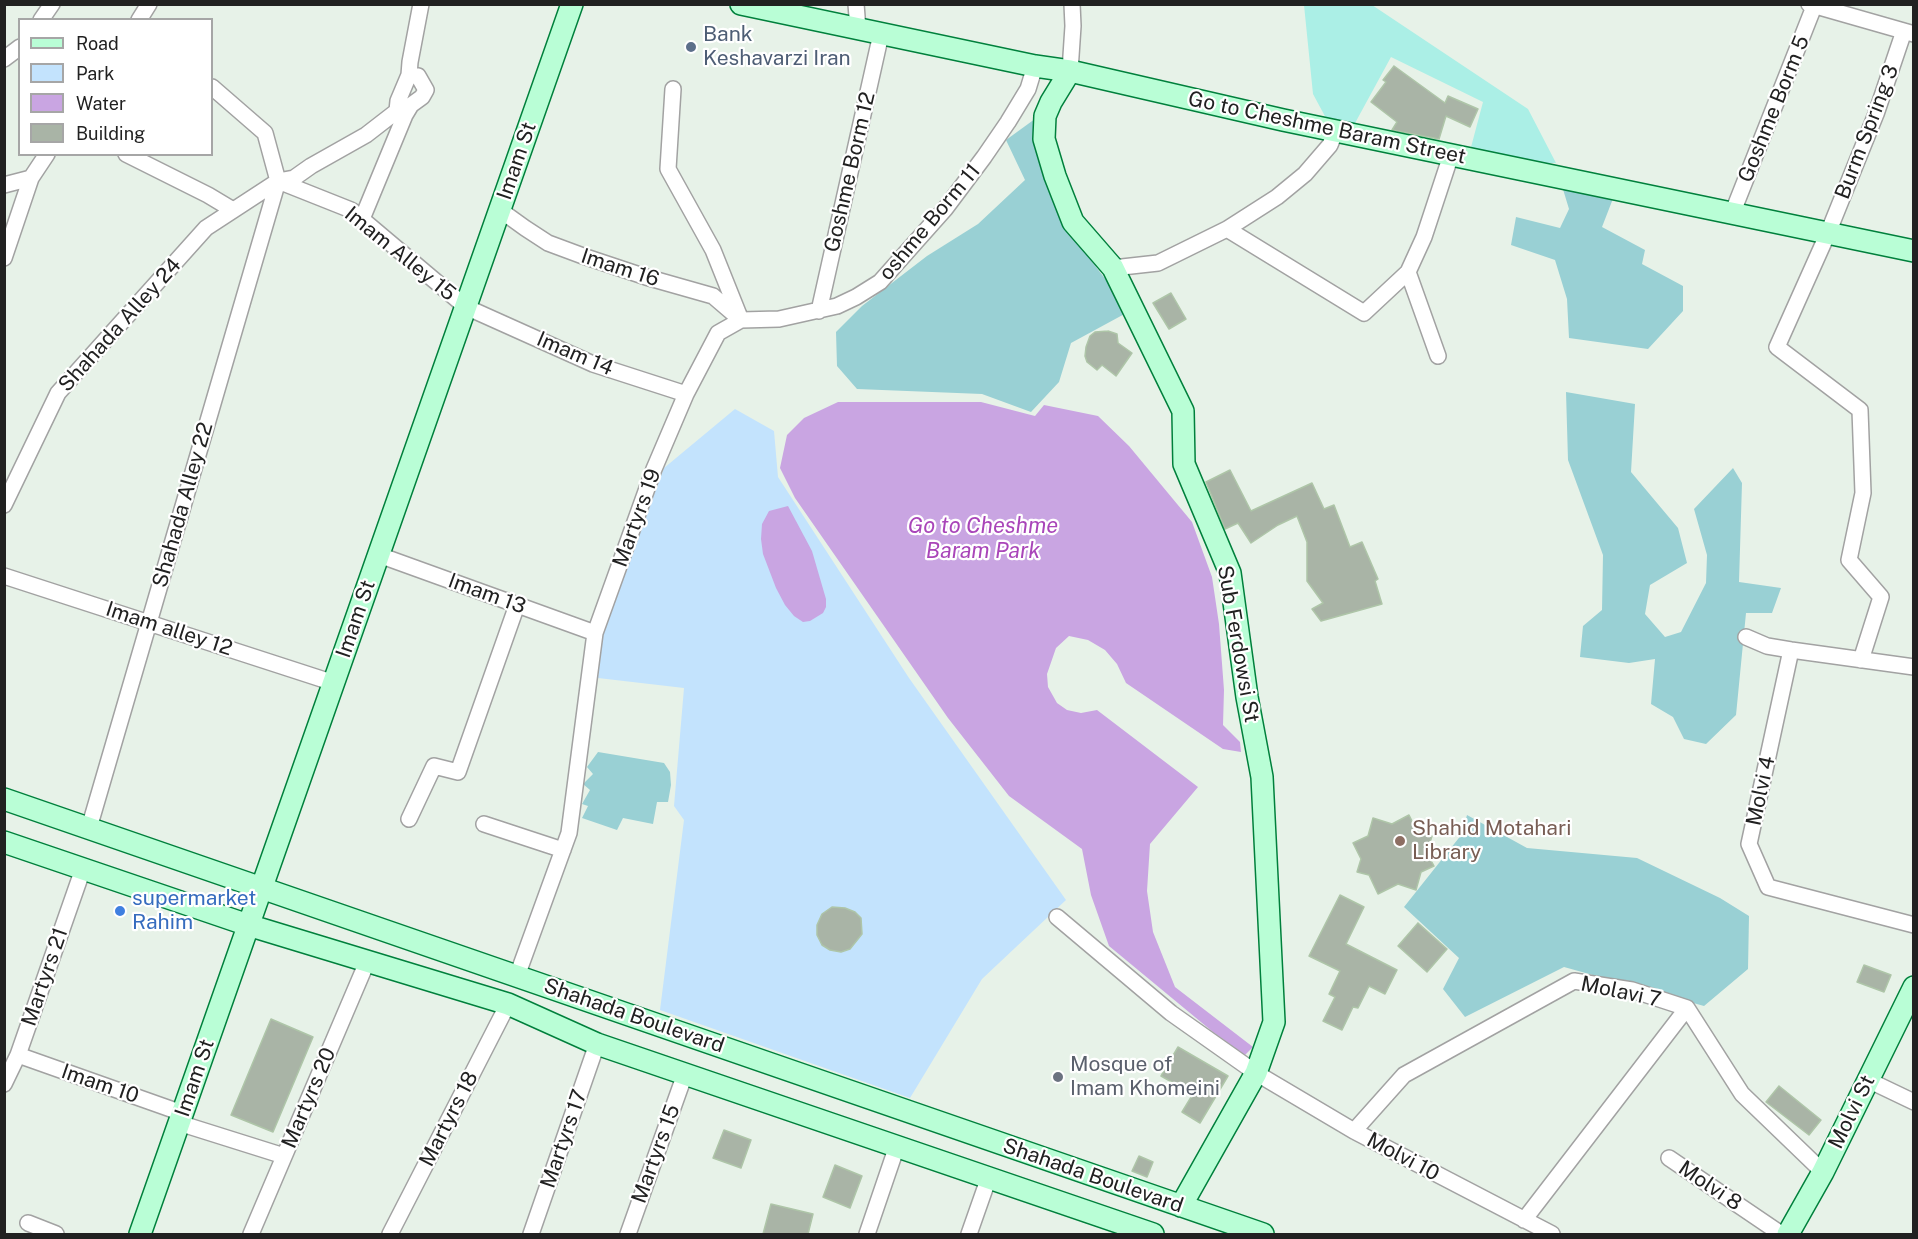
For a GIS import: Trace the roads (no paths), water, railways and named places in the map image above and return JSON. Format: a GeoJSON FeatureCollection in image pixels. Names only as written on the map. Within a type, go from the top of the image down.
{"type":"FeatureCollection","features":[{"type":"Feature","properties":{"kind":"main road","name":"Imam St"},"geometry":{"type":"LineString","coordinates":[[140,1234],[572,4]]}},
{"type":"Feature","properties":{"kind":"main road","name":"Go to Cheshme Baram Street"},"geometry":{"type":"LineString","coordinates":[[741,4],[815,12],[858,29],[1035,66],[1070,71],[1282,120],[1914,251]]}},
{"type":"Feature","properties":{"kind":"main road","name":"Sub Ferdowsi St"},"geometry":{"type":"LineString","coordinates":[[1070,71],[1045,116],[1044,139],[1055,176],[1073,222],[1113,268],[1183,411],[1184,464],[1230,573],[1247,697],[1262,777],[1274,1022],[1256,1073],[1181,1206]]}},
{"type":"Feature","properties":{"kind":"main road","name":"Shahada Boulevard"},"geometry":{"type":"LineString","coordinates":[[4,799],[1263,1234]]}},
{"type":"Feature","properties":{"kind":"main road","name":"Shahada Boulevard"},"geometry":{"type":"LineString","coordinates":[[4,842],[248,925],[508,1004],[597,1044],[1154,1234]]}},
{"type":"Feature","properties":{"kind":"main road","name":"Molvi St"},"geometry":{"type":"LineString","coordinates":[[1788,1234],[1823,1172],[1914,987]]}},
{"type":"Feature","properties":{"kind":"main road"},"geometry":{"type":"LineString","coordinates":[[750,1096],[744,1081],[750,1071],[769,1063]]}},
{"type":"Feature","properties":{"kind":"street"},"geometry":{"type":"LineString","coordinates":[[42,18],[52,4]]}},
{"type":"Feature","properties":{"kind":"street"},"geometry":{"type":"LineString","coordinates":[[140,18],[149,4]]}},
{"type":"Feature","properties":{"kind":"street","name":"Shahada Alley 24"},"geometry":{"type":"LineString","coordinates":[[4,504],[58,393],[206,228],[278,181],[294,178],[366,135],[397,111],[398,101],[410,75],[410,62],[421,4]]}},
{"type":"Feature","properties":{"kind":"street"},"geometry":{"type":"LineString","coordinates":[[855,4],[858,29]]}},
{"type":"Feature","properties":{"kind":"street"},"geometry":{"type":"LineString","coordinates":[[1070,71],[1072,4]]}},
{"type":"Feature","properties":{"kind":"street"},"geometry":{"type":"LineString","coordinates":[[1813,5],[1909,33]]}},
{"type":"Feature","properties":{"kind":"street","name":"Goshme Borm 5"},"geometry":{"type":"LineString","coordinates":[[1732,214],[1813,5]]}},
{"type":"Feature","properties":{"kind":"street","name":"Burm Spring 3"},"geometry":{"type":"LineString","coordinates":[[1861,660],[1881,597],[1849,560],[1863,493],[1860,410],[1777,347],[1828,233],[1909,33]]}},
{"type":"Feature","properties":{"kind":"street","name":"Goshme Borm 12"},"geometry":{"type":"LineString","coordinates":[[819,311],[881,34]]}},
{"type":"Feature","properties":{"kind":"street"},"geometry":{"type":"LineString","coordinates":[[4,59],[18,48]]}},
{"type":"Feature","properties":{"kind":"street","name":"oshme Borm 11"},"geometry":{"type":"LineString","coordinates":[[741,320],[779,319],[819,311],[856,297],[880,282],[945,209],[1002,131],[1028,89],[1035,66]]}},
{"type":"Feature","properties":{"kind":"street"},"geometry":{"type":"LineString","coordinates":[[362,219],[405,115],[411,105],[422,97],[426,90],[418,76],[410,75]]}},
{"type":"Feature","properties":{"kind":"street"},"geometry":{"type":"LineString","coordinates":[[213,88],[265,133],[278,181]]}},
{"type":"Feature","properties":{"kind":"street"},"geometry":{"type":"LineString","coordinates":[[674,89],[668,169],[713,250],[741,320]]}},
{"type":"Feature","properties":{"kind":"street"},"geometry":{"type":"LineString","coordinates":[[1113,268],[1158,263],[1227,230],[1277,197],[1305,174],[1330,145],[1336,130]]}},
{"type":"Feature","properties":{"kind":"street"},"geometry":{"type":"LineString","coordinates":[[1227,230],[1364,313],[1408,272],[1424,237],[1451,154]]}},
{"type":"Feature","properties":{"kind":"street"},"geometry":{"type":"LineString","coordinates":[[4,258],[31,178],[46,156]]}},
{"type":"Feature","properties":{"kind":"street"},"geometry":{"type":"LineString","coordinates":[[130,156],[233,210]]}},
{"type":"Feature","properties":{"kind":"street"},"geometry":{"type":"LineString","coordinates":[[4,185],[31,178]]}},
{"type":"Feature","properties":{"kind":"street","name":"Imam Alley 15"},"geometry":{"type":"LineString","coordinates":[[278,181],[351,210],[466,306]]}},
{"type":"Feature","properties":{"kind":"street","name":"Shahada Alley 22"},"geometry":{"type":"LineString","coordinates":[[89,828],[278,181]]}},
{"type":"Feature","properties":{"kind":"street","name":"Imam 16"},"geometry":{"type":"LineString","coordinates":[[500,210],[548,243],[646,277],[713,296],[741,320]]}},
{"type":"Feature","properties":{"kind":"street"},"geometry":{"type":"LineString","coordinates":[[1408,272],[1438,356]]}},
{"type":"Feature","properties":{"kind":"street","name":"Imam 14"},"geometry":{"type":"LineString","coordinates":[[466,306],[594,364],[686,394]]}},
{"type":"Feature","properties":{"kind":"street","name":"Martyrs 19"},"geometry":{"type":"LineString","coordinates":[[518,976],[569,833],[595,633],[654,468],[686,394],[718,333],[741,320]]}},
{"type":"Feature","properties":{"kind":"street","name":"Imam 13"},"geometry":{"type":"LineString","coordinates":[[379,555],[595,633]]}},
{"type":"Feature","properties":{"kind":"street","name":"Imam alley 12"},"geometry":{"type":"LineString","coordinates":[[4,576],[334,683]]}},
{"type":"Feature","properties":{"kind":"street"},"geometry":{"type":"LineString","coordinates":[[409,819],[434,766],[458,772],[517,605]]}},
{"type":"Feature","properties":{"kind":"street"},"geometry":{"type":"LineString","coordinates":[[1746,637],[1767,646],[1914,668]]}},
{"type":"Feature","properties":{"kind":"street","name":"Molvi 4"},"geometry":{"type":"LineString","coordinates":[[1791,650],[1749,844],[1768,887],[1914,925]]}},
{"type":"Feature","properties":{"kind":"street"},"geometry":{"type":"LineString","coordinates":[[484,824],[563,850]]}},
{"type":"Feature","properties":{"kind":"street","name":"Martyrs 21"},"geometry":{"type":"LineString","coordinates":[[4,1084],[18,1055],[83,869]]}},
{"type":"Feature","properties":{"kind":"street","name":"Molvi 10"},"geometry":{"type":"LineString","coordinates":[[1057,917],[1171,1013],[1256,1073],[1354,1131],[1552,1234]]}},
{"type":"Feature","properties":{"kind":"street","name":"Martyrs 20"},"geometry":{"type":"LineString","coordinates":[[251,1234],[367,962]]}},
{"type":"Feature","properties":{"kind":"street","name":"Molavi 7"},"geometry":{"type":"LineString","coordinates":[[1354,1131],[1404,1075],[1574,981],[1632,990],[1687,1008],[1742,1094],[1823,1172]]}},
{"type":"Feature","properties":{"kind":"street","name":"Martyrs 18"},"geometry":{"type":"LineString","coordinates":[[390,1234],[508,1004]]}},
{"type":"Feature","properties":{"kind":"street"},"geometry":{"type":"LineString","coordinates":[[1524,1220],[1687,1008]]}},
{"type":"Feature","properties":{"kind":"street","name":"Martyrs 17"},"geometry":{"type":"LineString","coordinates":[[531,1234],[597,1044]]}},
{"type":"Feature","properties":{"kind":"street","name":"Imam 10"},"geometry":{"type":"LineString","coordinates":[[18,1055],[284,1156]]}},
{"type":"Feature","properties":{"kind":"street","name":"Martyrs 15"},"geometry":{"type":"LineString","coordinates":[[628,1234],[685,1074]]}},
{"type":"Feature","properties":{"kind":"street"},"geometry":{"type":"LineString","coordinates":[[1868,1080],[1914,1102]]}},
{"type":"Feature","properties":{"kind":"street"},"geometry":{"type":"LineString","coordinates":[[867,1234],[897,1146]]}},
{"type":"Feature","properties":{"kind":"street","name":"Molvi 8"},"geometry":{"type":"LineString","coordinates":[[1669,1158],[1781,1234]]}},
{"type":"Feature","properties":{"kind":"street"},"geometry":{"type":"LineString","coordinates":[[969,1234],[989,1177]]}},
{"type":"Feature","properties":{"kind":"street"},"geometry":{"type":"LineString","coordinates":[[27,1223],[56,1234]]}},
{"type":"Feature","properties":{"kind":"water","name":"Go to Cheshme Baram Park"},"geometry":{"type":"Polygon","coordinates":[[[838,402],[981,402],[1035,416],[1044,405],[1098,416],[1129,446],[1192,522],[1212,577],[1219,624],[1224,690],[1223,725],[1240,742],[1241,752],[1223,749],[1126,683],[1117,664],[1105,650],[1088,640],[1069,636],[1056,648],[1047,674],[1048,687],[1057,703],[1067,710],[1081,713],[1097,710],[1198,787],[1150,844],[1147,891],[1153,932],[1175,987],[1253,1047],[1245,1055],[1213,1032],[1109,946],[1091,895],[1082,849],[1009,796],[948,718],[795,498],[780,468],[787,435],[804,418],[838,402]]]}},
{"type":"Feature","properties":{"kind":"water"},"geometry":{"type":"Polygon","coordinates":[[[788,506],[812,551],[826,599],[823,613],[810,621],[803,622],[794,616],[785,605],[763,554],[762,524],[769,511],[788,506]]]}},
{"type":"Feature","properties":{"kind":"place","name":"Bank Keshavarzi Iran"},"geometry":{"type":"Point","coordinates":[691,47]}},
{"type":"Feature","properties":{"kind":"place","name":"Shahid Motahari Library"},"geometry":{"type":"Point","coordinates":[1400,841]}},
{"type":"Feature","properties":{"kind":"place","name":"supermarket Rahim"},"geometry":{"type":"Point","coordinates":[120,911]}},
{"type":"Feature","properties":{"kind":"place","name":"Mosque of Imam Khomeini"},"geometry":{"type":"Point","coordinates":[1058,1077]}}]}
